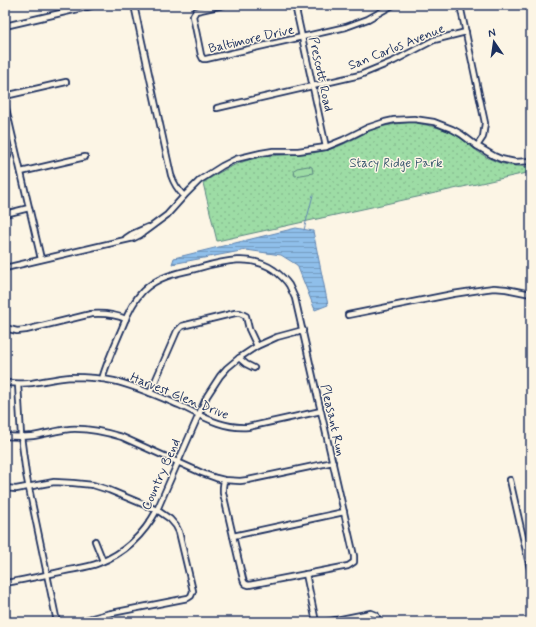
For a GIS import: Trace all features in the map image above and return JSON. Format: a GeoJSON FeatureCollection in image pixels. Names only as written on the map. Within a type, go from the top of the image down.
{"type":"FeatureCollection","features":[{"type":"Feature","properties":{"kind":"street"},"geometry":{"type":"LineString","coordinates":[[134,5],[171,175],[175,186],[184,196]]}},
{"type":"Feature","properties":{"kind":"street","name":"Baltimore Drive"},"geometry":{"type":"LineString","coordinates":[[223,5],[196,11],[194,13],[193,18],[201,55],[204,59],[346,27],[368,19],[393,5]]}},
{"type":"Feature","properties":{"kind":"street","name":"Prescott Road"},"geometry":{"type":"LineString","coordinates":[[295,5],[326,147]]}},
{"type":"Feature","properties":{"kind":"street"},"geometry":{"type":"LineString","coordinates":[[460,5],[485,123],[483,136],[477,146]]}},
{"type":"Feature","properties":{"kind":"street"},"geometry":{"type":"LineString","coordinates":[[5,26],[91,6]]}},
{"type":"Feature","properties":{"kind":"street","name":"San Carlos Avenue"},"geometry":{"type":"LineString","coordinates":[[217,108],[348,78],[371,71],[434,40],[466,32]]}},
{"type":"Feature","properties":{"kind":"street"},"geometry":{"type":"LineString","coordinates":[[5,96],[66,82]]}},
{"type":"Feature","properties":{"kind":"street"},"geometry":{"type":"LineString","coordinates":[[5,104],[41,259]]}},
{"type":"Feature","properties":{"kind":"street"},"geometry":{"type":"LineString","coordinates":[[5,268],[122,240],[132,234],[155,225],[167,215],[200,180],[236,159],[261,153],[298,151],[326,147],[376,124],[394,120],[424,120],[461,134],[477,146],[500,159],[515,162],[531,162]]}},
{"type":"Feature","properties":{"kind":"street"},"geometry":{"type":"LineString","coordinates":[[5,142],[8,154],[6,159]]}},
{"type":"Feature","properties":{"kind":"street"},"geometry":{"type":"LineString","coordinates":[[21,172],[85,157]]}},
{"type":"Feature","properties":{"kind":"street"},"geometry":{"type":"LineString","coordinates":[[5,214],[29,208]]}},
{"type":"Feature","properties":{"kind":"street","name":"Pleasant Run"},"geometry":{"type":"LineString","coordinates":[[126,319],[138,296],[149,285],[173,274],[218,263],[242,259],[256,262],[269,267],[280,274],[288,284],[295,298],[303,330],[355,560],[348,566],[306,574]]}},
{"type":"Feature","properties":{"kind":"street"},"geometry":{"type":"LineString","coordinates":[[348,315],[490,288],[506,289],[531,294]]}},
{"type":"Feature","properties":{"kind":"street"},"geometry":{"type":"LineString","coordinates":[[150,394],[179,328],[185,325],[238,312],[242,313],[246,316],[249,330],[257,346]]}},
{"type":"Feature","properties":{"kind":"street"},"geometry":{"type":"LineString","coordinates":[[5,328],[18,331],[26,330],[91,314],[101,313],[126,319],[106,365],[102,379]]}},
{"type":"Feature","properties":{"kind":"street","name":"Country Bend"},"geometry":{"type":"LineString","coordinates":[[5,584],[97,564],[121,551],[133,542],[151,522],[198,414],[213,386],[227,368],[257,346],[277,336],[303,330]]}},
{"type":"Feature","properties":{"kind":"street"},"geometry":{"type":"LineString","coordinates":[[239,358],[254,368]]}},
{"type":"Feature","properties":{"kind":"street","name":"Harvest Glen Drive"},"geometry":{"type":"LineString","coordinates":[[5,382],[18,384],[73,377],[102,379],[131,386],[228,427],[248,427],[321,411]]}},
{"type":"Feature","properties":{"kind":"street"},"geometry":{"type":"LineString","coordinates":[[18,384],[21,436],[28,487],[57,622]]}},
{"type":"Feature","properties":{"kind":"street"},"geometry":{"type":"LineString","coordinates":[[5,436],[32,436],[69,429],[92,430],[109,433],[122,437],[202,473],[224,480],[248,480],[333,462]]}},
{"type":"Feature","properties":{"kind":"street"},"geometry":{"type":"LineString","coordinates":[[224,480],[224,493],[244,583],[249,585],[306,574],[316,622]]}},
{"type":"Feature","properties":{"kind":"street"},"geometry":{"type":"LineString","coordinates":[[510,480],[531,573]]}},
{"type":"Feature","properties":{"kind":"street"},"geometry":{"type":"LineString","coordinates":[[5,488],[16,489],[54,482],[73,482],[93,485],[157,510],[170,519],[176,526],[179,532],[193,591],[192,595],[188,598],[107,614],[77,622]]}},
{"type":"Feature","properties":{"kind":"street"},"geometry":{"type":"LineString","coordinates":[[233,536],[344,512]]}},
{"type":"Feature","properties":{"kind":"street"},"geometry":{"type":"LineString","coordinates":[[95,541],[103,561]]}},
{"type":"Feature","properties":{"kind":"street"},"geometry":{"type":"LineString","coordinates":[[326,622],[368,613],[378,617],[379,622]]}},
{"type":"Feature","properties":{"kind":"green space","name":"Stacy Ridge Park"},"geometry":{"type":"Polygon","coordinates":[[[411,122],[432,126],[453,133],[486,157],[507,165],[531,166],[531,172],[217,241],[203,183],[211,178],[226,169],[252,159],[323,151],[341,145],[377,128],[411,122]]]}},
{"type":"Feature","properties":{"kind":"green space"},"geometry":{"type":"Polygon","coordinates":[[[308,166],[312,167],[313,173],[295,176],[294,170],[308,166]]]}},
{"type":"Feature","properties":{"kind":"water"},"geometry":{"type":"Polygon","coordinates":[[[296,228],[313,231],[328,305],[315,310],[297,265],[281,255],[246,250],[172,264],[174,258],[296,228]]]}},
{"type":"Feature","properties":{"kind":"waterway"},"geometry":{"type":"LineString","coordinates":[[304,230],[313,195]]}}]}
